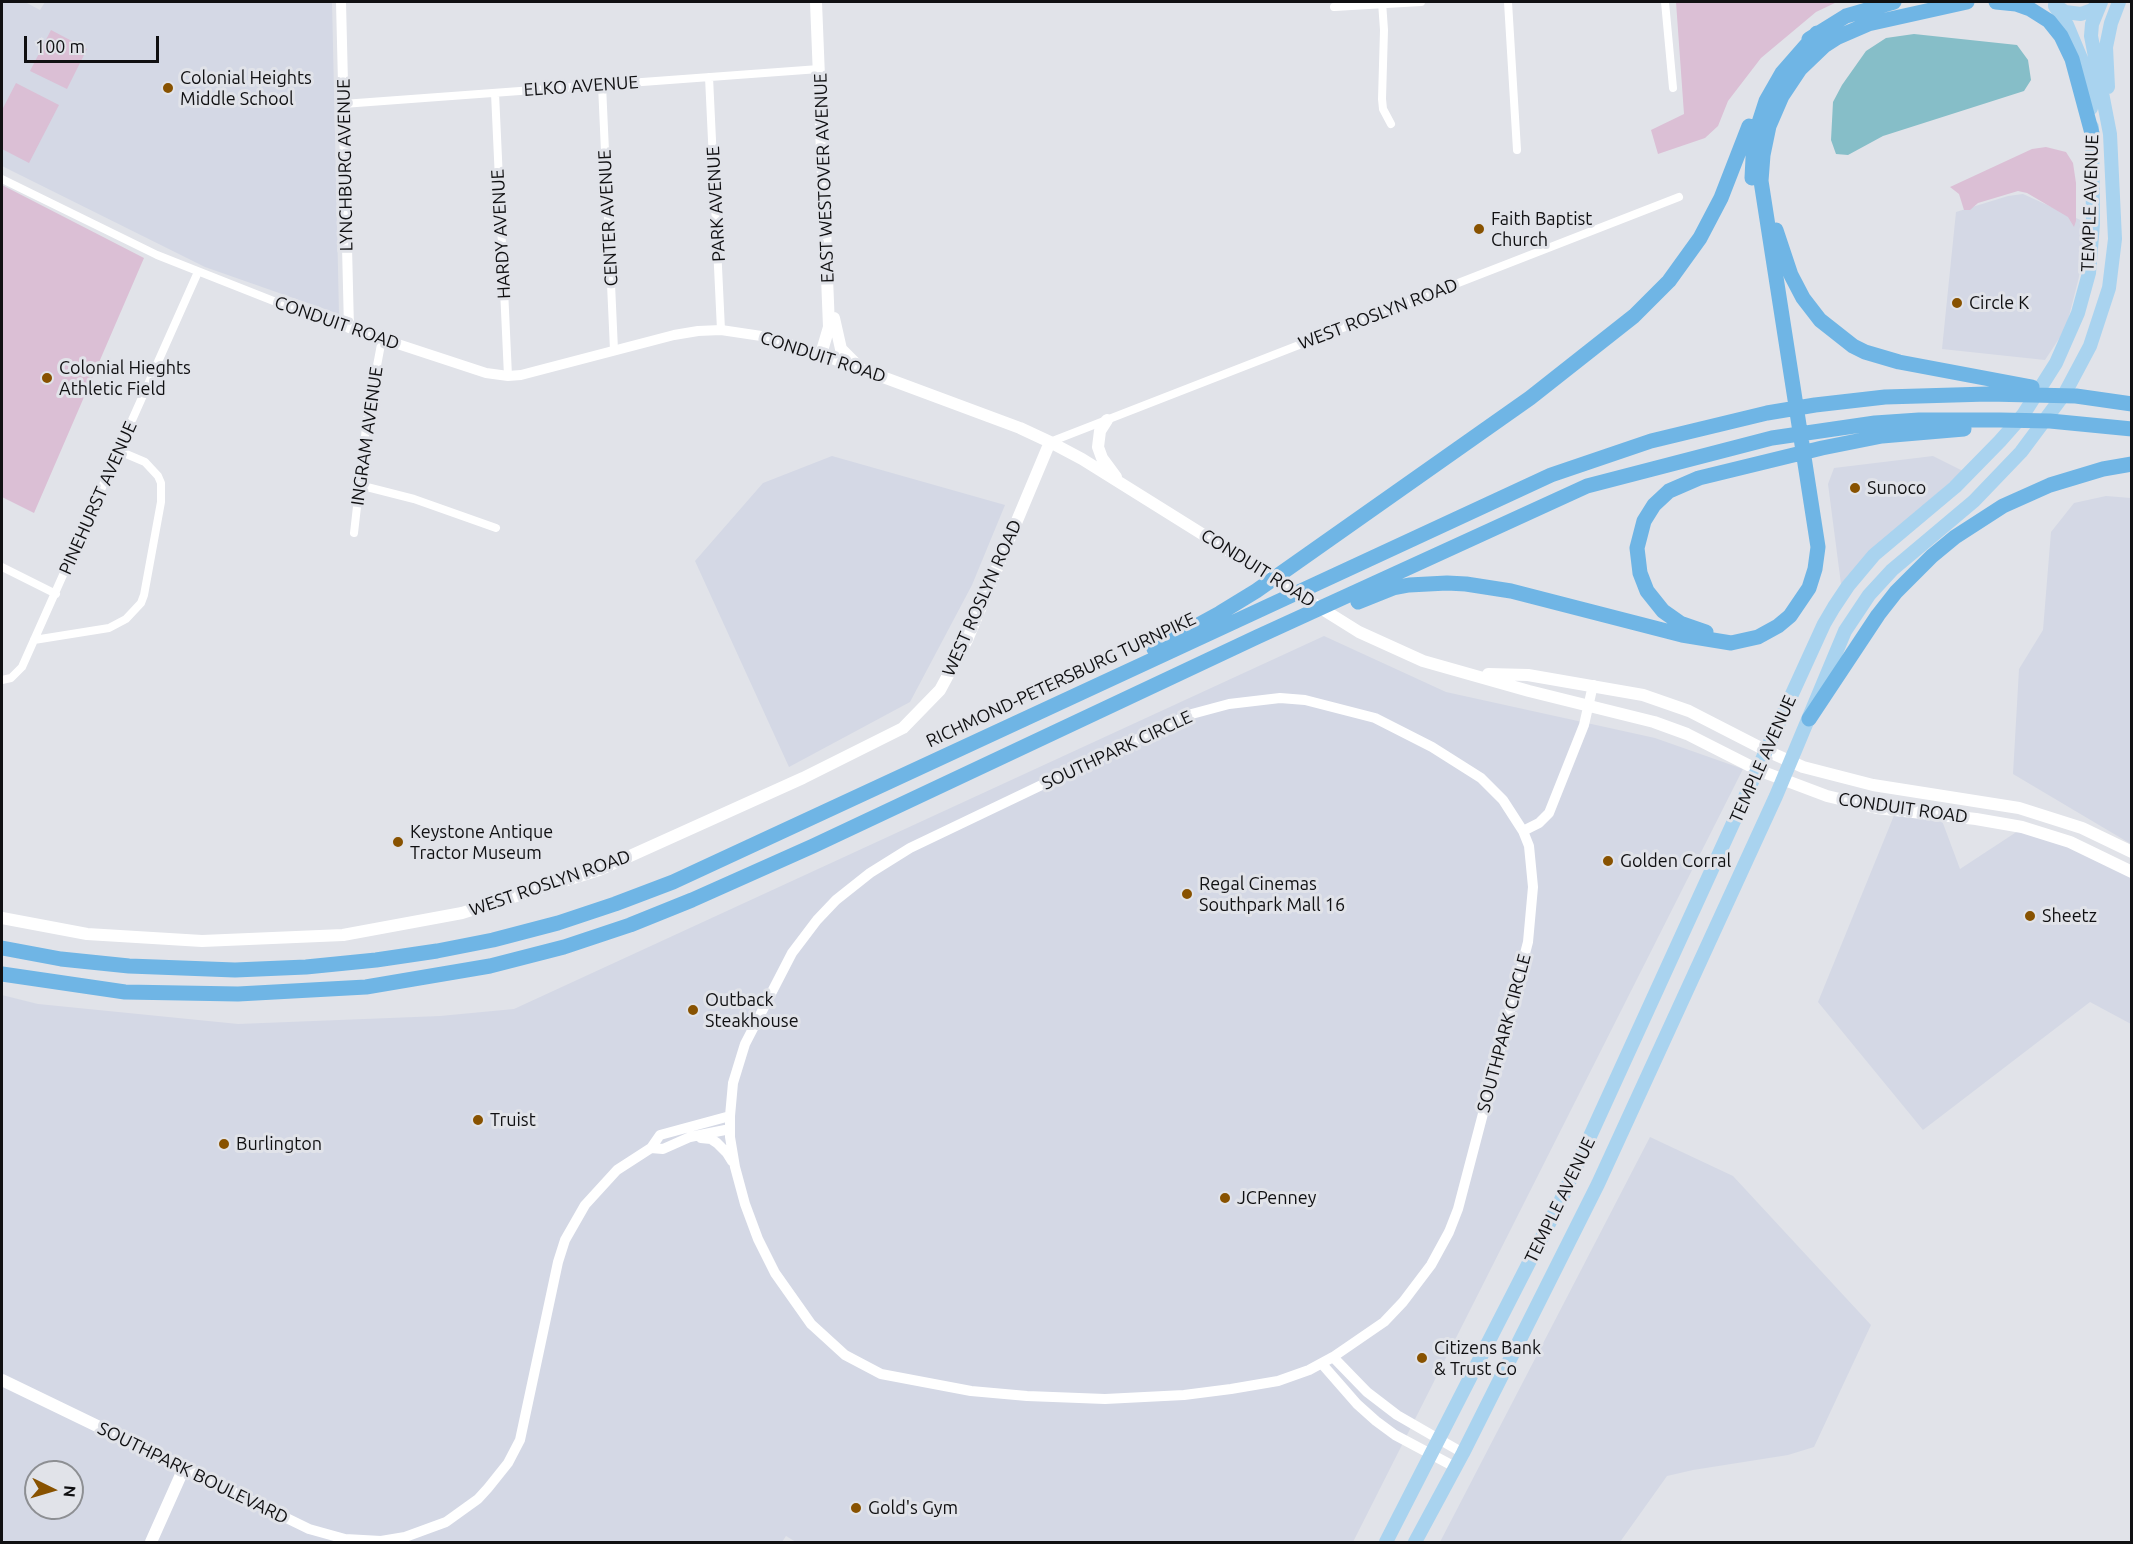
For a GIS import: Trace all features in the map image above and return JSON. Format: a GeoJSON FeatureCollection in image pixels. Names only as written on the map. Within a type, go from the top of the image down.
{"type":"FeatureCollection","features":[{"type":"Feature","properties":{"kind":"highway"},"geometry":{"type":"LineString","coordinates":[[1062,700],[1256,591],[1530,398],[1634,316],[1669,281],[1708,224],[1725,189],[1763,93],[1775,72],[1792,51],[1846,16],[1894,2]]}},
{"type":"Feature","properties":{"kind":"highway"},"geometry":{"type":"LineString","coordinates":[[1257,637],[1299,628],[1393,588],[1429,583],[1466,584],[1511,591],[1682,635],[1720,642],[1739,642],[1758,638],[1790,616],[1809,588],[1818,547],[1762,193],[1761,169],[1766,138],[1775,111],[1790,82],[1824,46],[1868,24],[1967,2]]}},
{"type":"Feature","properties":{"kind":"highway"},"geometry":{"type":"LineString","coordinates":[[1996,2],[2016,4],[2030,9],[2049,21],[2061,36],[2075,67],[2093,137]]}},
{"type":"Feature","properties":{"kind":"highway"},"geometry":{"type":"LineString","coordinates":[[1817,33],[1782,73],[1766,101],[1754,138],[1752,168],[1752,183],[1809,545],[1808,567],[1788,605],[1772,619],[1744,632],[1728,634],[1702,631],[1680,622],[1663,611],[1653,600],[1640,573],[1637,548],[1644,521],[1660,498],[1678,486],[1699,478],[1770,461],[1822,448],[1905,433],[1997,423],[2050,421],[2132,429]]}},
{"type":"Feature","properties":{"kind":"highway"},"geometry":{"type":"LineString","coordinates":[[1766,138],[1768,192],[1781,247],[1796,286],[1820,320],[1853,346],[1882,357],[2019,390],[2132,404]]}},
{"type":"Feature","properties":{"kind":"highway","name":"RICHMOND-PETERSBURG TURNPIKE"},"geometry":{"type":"LineString","coordinates":[[2,948],[129,966],[235,970],[306,967],[437,951],[493,940],[558,923],[673,882],[1551,475],[1651,441],[1767,413],[1815,405],[1912,395],[2019,390]]}},
{"type":"Feature","properties":{"kind":"highway"},"geometry":{"type":"LineString","coordinates":[[2,974],[125,992],[184,994],[302,992],[366,987],[434,976],[490,966],[564,947],[630,926],[813,846],[1257,637],[1587,486],[1773,438],[1819,430],[1919,420],[1997,423]]}},
{"type":"Feature","properties":{"kind":"highway"},"geometry":{"type":"LineString","coordinates":[[1809,719],[1878,615],[1896,592],[1940,549],[1978,520],[2050,485],[2132,464]]}},
{"type":"Feature","properties":{"kind":"main road","name":"EAST WESTOVER AVENUE"},"geometry":{"type":"LineString","coordinates":[[816,2],[829,294],[829,327],[821,354]]}},
{"type":"Feature","properties":{"kind":"main road","name":"TEMPLE AVENUE"},"geometry":{"type":"LineString","coordinates":[[1415,1542],[1463,1454],[1598,1184],[1783,780],[1838,644],[1854,615],[1869,595],[1903,559],[1968,507],[2007,468],[2050,414],[2081,364],[2098,325],[2113,270],[2116,222],[2110,134],[2091,32],[2101,2]]}},
{"type":"Feature","properties":{"kind":"main road"},"geometry":{"type":"LineString","coordinates":[[2053,4],[2069,13],[2081,14],[2092,10],[2101,2]]}},
{"type":"Feature","properties":{"kind":"main road"},"geometry":{"type":"LineString","coordinates":[[2110,134],[2106,47],[2119,2]]}},
{"type":"Feature","properties":{"kind":"main road","name":"TEMPLE AVENUE"},"geometry":{"type":"LineString","coordinates":[[1386,1542],[1565,1191],[1824,624],[1860,570],[1888,542],[1935,504],[1983,460],[2023,415],[2056,363],[2078,313],[2089,273],[2092,241],[2093,137],[2089,96],[2082,61],[2067,25],[2053,4]]}},
{"type":"Feature","properties":{"kind":"main road"},"geometry":{"type":"LineString","coordinates":[[829,294],[839,345],[860,368]]}},
{"type":"Feature","properties":{"kind":"main road","name":"CONDUIT ROAD"},"geometry":{"type":"LineString","coordinates":[[821,354],[1020,428],[1050,442],[1359,632],[1423,661],[1529,691],[1639,717],[1687,734],[1758,770],[1827,796],[1861,805],[2022,827],[2077,845],[2132,872]]}},
{"type":"Feature","properties":{"kind":"main road"},"geometry":{"type":"LineString","coordinates":[[1107,420],[1100,431],[1098,447],[1102,458],[1120,483]]}},
{"type":"Feature","properties":{"kind":"main road","name":"WEST ROSLYN ROAD"},"geometry":{"type":"LineString","coordinates":[[2,918],[87,934],[202,941],[343,934],[462,914],[599,870],[793,783],[903,728],[940,690],[967,640],[1050,442]]}},
{"type":"Feature","properties":{"kind":"main road","name":"CONDUIT ROAD"},"geometry":{"type":"LineString","coordinates":[[1471,674],[1528,675],[1626,691],[1661,700],[1695,714],[1791,762],[1816,771],[1873,785],[2019,808],[2082,828],[2132,852]]}},
{"type":"Feature","properties":{"kind":"main road","name":"SOUTHPARK BOULEVARD"},"geometry":{"type":"LineString","coordinates":[[2,1380],[184,1468]]}},
{"type":"Feature","properties":{"kind":"main road"},"geometry":{"type":"LineString","coordinates":[[151,1542],[184,1468]]}},
{"type":"Feature","properties":{"kind":"street","name":"LYNCHBURG AVENUE"},"geometry":{"type":"LineString","coordinates":[[341,2],[349,328]]}},
{"type":"Feature","properties":{"kind":"street"},"geometry":{"type":"LineString","coordinates":[[1334,7],[1421,2]]}},
{"type":"Feature","properties":{"kind":"street"},"geometry":{"type":"LineString","coordinates":[[1509,2],[1517,150]]}},
{"type":"Feature","properties":{"kind":"street"},"geometry":{"type":"LineString","coordinates":[[1665,2],[1673,88]]}},
{"type":"Feature","properties":{"kind":"street"},"geometry":{"type":"LineString","coordinates":[[1382,3],[1384,30],[1382,99],[1383,109],[1391,124]]}},
{"type":"Feature","properties":{"kind":"street","name":"ELKO AVENUE"},"geometry":{"type":"LineString","coordinates":[[343,104],[819,69]]}},
{"type":"Feature","properties":{"kind":"street","name":"PARK AVENUE"},"geometry":{"type":"LineString","coordinates":[[709,77],[721,330]]}},
{"type":"Feature","properties":{"kind":"street","name":"CENTER AVENUE"},"geometry":{"type":"LineString","coordinates":[[602,85],[614,350]]}},
{"type":"Feature","properties":{"kind":"street","name":"HARDY AVENUE"},"geometry":{"type":"LineString","coordinates":[[495,93],[508,376]]}},
{"type":"Feature","properties":{"kind":"street","name":"CONDUIT ROAD"},"geometry":{"type":"LineString","coordinates":[[2,179],[157,255],[198,272],[349,328],[486,373],[521,375],[674,335],[698,331],[721,330],[768,336],[821,354]]}},
{"type":"Feature","properties":{"kind":"street","name":"WEST ROSLYN ROAD"},"geometry":{"type":"LineString","coordinates":[[1050,442],[1679,197]]}},
{"type":"Feature","properties":{"kind":"street","name":"PINEHURST AVENUE"},"geometry":{"type":"LineString","coordinates":[[2,680],[11,678],[22,667],[198,272]]}},
{"type":"Feature","properties":{"kind":"street","name":"INGRAM AVENUE"},"geometry":{"type":"LineString","coordinates":[[354,533],[372,388],[382,339]]}},
{"type":"Feature","properties":{"kind":"street"},"geometry":{"type":"LineString","coordinates":[[34,640],[109,628],[126,619],[141,603],[161,502],[161,483],[158,476],[145,462],[119,451]]}},
{"type":"Feature","properties":{"kind":"street"},"geometry":{"type":"LineString","coordinates":[[359,485],[414,499],[496,528]]}},
{"type":"Feature","properties":{"kind":"street"},"geometry":{"type":"LineString","coordinates":[[2,567],[56,594]]}},
{"type":"Feature","properties":{"kind":"street"},"geometry":{"type":"LineString","coordinates":[[1523,831],[1539,823],[1549,813],[1573,755],[1593,685]]}},
{"type":"Feature","properties":{"kind":"street","name":"SOUTHPARK CIRCLE"},"geometry":{"type":"LineString","coordinates":[[729,1129],[733,1083],[747,1039],[792,953],[817,920],[836,900],[870,873],[910,848],[1188,715],[1229,704],[1280,698],[1305,700],[1375,718],[1432,747],[1481,778],[1503,800],[1523,831],[1528,846],[1533,887],[1528,942],[1458,1209],[1449,1232],[1431,1265],[1403,1302],[1384,1322],[1334,1358]]}},
{"type":"Feature","properties":{"kind":"street","name":"SOUTHPARK BOULEVARD"},"geometry":{"type":"LineString","coordinates":[[184,1468],[309,1529],[345,1539],[381,1541],[405,1538],[446,1522],[478,1499],[488,1488],[508,1463],[520,1440],[558,1262],[565,1240],[585,1205],[617,1170],[651,1148],[660,1135],[730,1116]]}},
{"type":"Feature","properties":{"kind":"street"},"geometry":{"type":"LineString","coordinates":[[729,1129],[735,1167],[753,1228],[775,1273],[811,1324],[845,1355],[881,1374],[971,1391],[1130,1399],[1206,1393],[1278,1381],[1334,1358],[1366,1392],[1389,1409],[1463,1454]]}},
{"type":"Feature","properties":{"kind":"street","name":"SOUTHPARK BOULEVARD"},"geometry":{"type":"LineString","coordinates":[[651,1148],[663,1149],[690,1137],[729,1129]]}},
{"type":"Feature","properties":{"kind":"street"},"geometry":{"type":"LineString","coordinates":[[690,1137],[711,1139],[717,1143],[727,1153],[735,1167]]}},
{"type":"Feature","properties":{"kind":"street"},"geometry":{"type":"LineString","coordinates":[[1322,1364],[1357,1404],[1376,1421],[1395,1435],[1455,1467]]}},
{"type":"Feature","properties":{"kind":"shaded area","name":"Colonial Heights Middle School"},"geometry":{"type":"Polygon","coordinates":[[[2,2],[25,2],[40,10],[45,2],[332,2],[339,314],[205,267],[2,166],[2,2]]]}},
{"type":"Feature","properties":{"kind":"shaded area"},"geometry":{"type":"Polygon","coordinates":[[[1676,2],[1837,2],[1816,12],[1761,58],[1728,101],[1718,126],[1705,138],[1658,154],[1651,130],[1684,114],[1676,2]]]}},
{"type":"Feature","properties":{"kind":"shaded area"},"geometry":{"type":"Polygon","coordinates":[[[51,30],[87,49],[67,89],[30,71],[51,30]]]}},
{"type":"Feature","properties":{"kind":"shaded area"},"geometry":{"type":"Polygon","coordinates":[[[16,83],[59,105],[29,163],[2,149],[2,110],[16,83]]]}},
{"type":"Feature","properties":{"kind":"shaded area"},"geometry":{"type":"Polygon","coordinates":[[[2046,147],[2066,152],[2073,163],[2076,183],[2074,227],[2068,217],[2027,193],[2018,191],[1978,203],[1970,210],[1964,210],[1959,194],[1950,187],[2032,149],[2046,147]]]}},
{"type":"Feature","properties":{"kind":"shaded area","name":"Colonial Hieghts Athletic Field"},"geometry":{"type":"Polygon","coordinates":[[[2,185],[144,258],[34,513],[2,497],[2,185]]]}},
{"type":"Feature","properties":{"kind":"shaded area"},"geometry":{"type":"Polygon","coordinates":[[[2023,194],[2087,223],[2079,277],[2066,328],[2045,360],[1942,349],[1956,212],[2008,196],[2023,194]]]}},
{"type":"Feature","properties":{"kind":"shaded area"},"geometry":{"type":"Polygon","coordinates":[[[832,456],[1005,505],[972,585],[910,702],[789,767],[695,561],[763,483],[832,456]]]}},
{"type":"Feature","properties":{"kind":"shaded area"},"geometry":{"type":"Polygon","coordinates":[[[1933,456],[1963,471],[1885,539],[1841,584],[1828,484],[1834,468],[1933,456]]]}},
{"type":"Feature","properties":{"kind":"shaded area"},"geometry":{"type":"Polygon","coordinates":[[[2106,496],[2131,498],[2131,844],[2013,774],[2019,669],[2043,630],[2051,532],[2074,503],[2106,496]]]}},
{"type":"Feature","properties":{"kind":"shaded area"},"geometry":{"type":"Polygon","coordinates":[[[1324,636],[1446,692],[1655,738],[1743,769],[1353,1542],[796,1542],[786,1536],[782,1542],[2,1542],[2,995],[38,1004],[238,1024],[440,1016],[514,1009],[1324,636]]]}},
{"type":"Feature","properties":{"kind":"shaded area"},"geometry":{"type":"Polygon","coordinates":[[[1895,813],[1941,818],[1960,869],[2021,829],[2086,851],[2131,875],[2131,1024],[2090,1002],[1923,1130],[1818,1002],[1895,813]]]}},
{"type":"Feature","properties":{"kind":"shaded area"},"geometry":{"type":"Polygon","coordinates":[[[1650,1137],[1733,1176],[1871,1325],[1814,1447],[1788,1455],[1667,1476],[1620,1542],[1440,1542],[1650,1137]]]}},
{"type":"Feature","properties":{"kind":"water"},"geometry":{"type":"Polygon","coordinates":[[[1914,34],[2017,45],[2028,60],[2031,80],[2024,91],[1883,136],[1848,155],[1836,154],[1831,140],[1833,102],[1842,85],[1866,51],[1886,38],[1914,34]]]}},
{"type":"Feature","properties":{"kind":"place","name":"Colonial Heights Middle School"},"geometry":{"type":"Point","coordinates":[168,88]}},
{"type":"Feature","properties":{"kind":"place","name":"Faith Baptist Church"},"geometry":{"type":"Point","coordinates":[1479,229]}},
{"type":"Feature","properties":{"kind":"place","name":"Circle K"},"geometry":{"type":"Point","coordinates":[1957,303]}},
{"type":"Feature","properties":{"kind":"place","name":"Colonial Hieghts Athletic Field"},"geometry":{"type":"Point","coordinates":[47,378]}},
{"type":"Feature","properties":{"kind":"place","name":"Sunoco"},"geometry":{"type":"Point","coordinates":[1855,488]}},
{"type":"Feature","properties":{"kind":"place","name":"Keystone Antique Tractor Museum"},"geometry":{"type":"Point","coordinates":[398,842]}},
{"type":"Feature","properties":{"kind":"place","name":"Golden Corral"},"geometry":{"type":"Point","coordinates":[1608,861]}},
{"type":"Feature","properties":{"kind":"place","name":"Regal Cinemas Southpark Mall 16"},"geometry":{"type":"Point","coordinates":[1187,894]}},
{"type":"Feature","properties":{"kind":"place","name":"Sheetz"},"geometry":{"type":"Point","coordinates":[2030,916]}},
{"type":"Feature","properties":{"kind":"place","name":"Outback Steakhouse"},"geometry":{"type":"Point","coordinates":[693,1010]}},
{"type":"Feature","properties":{"kind":"place","name":"Truist"},"geometry":{"type":"Point","coordinates":[478,1120]}},
{"type":"Feature","properties":{"kind":"place","name":"Burlington"},"geometry":{"type":"Point","coordinates":[224,1144]}},
{"type":"Feature","properties":{"kind":"place","name":"JCPenney"},"geometry":{"type":"Point","coordinates":[1225,1198]}},
{"type":"Feature","properties":{"kind":"place","name":"Citizens Bank & Trust Co"},"geometry":{"type":"Point","coordinates":[1422,1358]}},
{"type":"Feature","properties":{"kind":"place","name":"Gold's Gym"},"geometry":{"type":"Point","coordinates":[856,1508]}}]}
